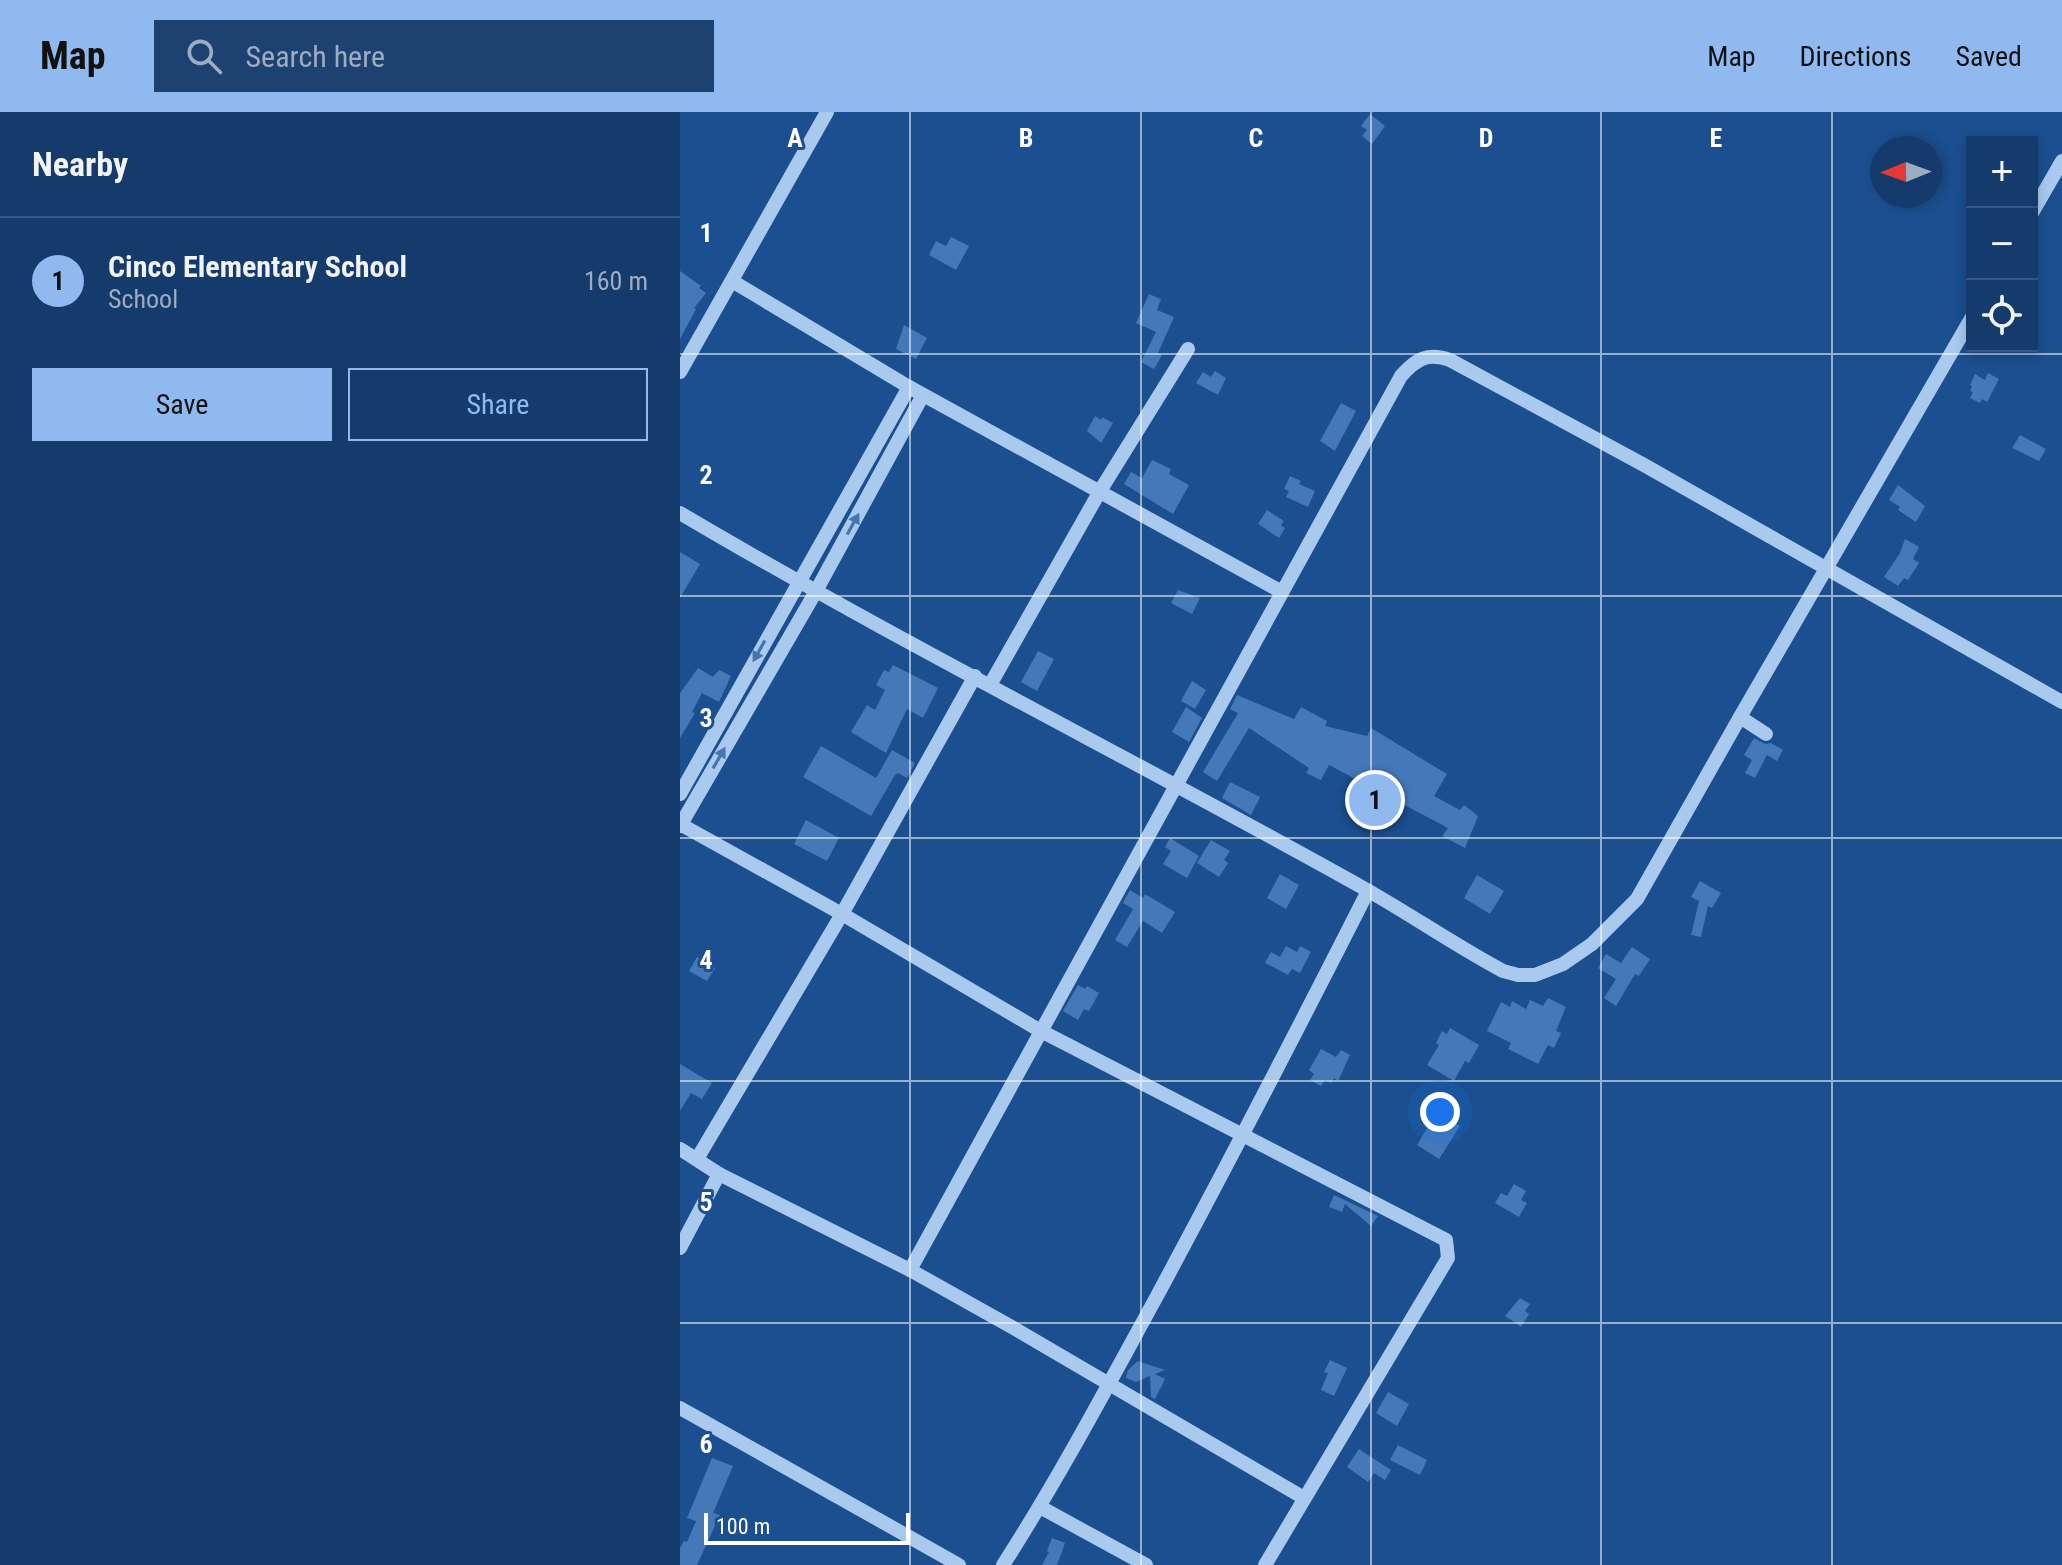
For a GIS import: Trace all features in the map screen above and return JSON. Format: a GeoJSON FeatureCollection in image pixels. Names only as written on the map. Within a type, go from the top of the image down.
{"type":"FeatureCollection","features":[{"type":"Feature","properties":{"kind":"street"},"geometry":{"type":"LineString","coordinates":[[680,372],[827,112]]}},
{"type":"Feature","properties":{"kind":"street"},"geometry":{"type":"LineString","coordinates":[[2035,208],[2062,161]]}},
{"type":"Feature","properties":{"kind":"street"},"geometry":{"type":"LineString","coordinates":[[732,281],[923,395],[1282,592]]}},
{"type":"Feature","properties":{"kind":"street"},"geometry":{"type":"LineString","coordinates":[[680,513],[797,583],[975,676],[1368,891],[1503,971],[1535,975],[1563,964],[1592,944],[1637,899],[1966,327]]}},
{"type":"Feature","properties":{"kind":"street"},"geometry":{"type":"LineString","coordinates":[[990,685],[1100,491],[1188,349]]}},
{"type":"Feature","properties":{"kind":"street"},"geometry":{"type":"LineString","coordinates":[[910,1270],[1039,1030],[1401,376],[1412,363],[1426,355],[1450,360],[2062,702]]}},
{"type":"Feature","properties":{"kind":"street"},"geometry":{"type":"LineString","coordinates":[[680,794],[909,387]]}},
{"type":"Feature","properties":{"kind":"street"},"geometry":{"type":"LineString","coordinates":[[923,395],[815,593],[680,825],[842,914],[1039,1030],[1446,1240],[1449,1245],[1448,1258],[1265,1565]]}},
{"type":"Feature","properties":{"kind":"street"},"geometry":{"type":"LineString","coordinates":[[697,1159],[842,914],[975,676]]}},
{"type":"Feature","properties":{"kind":"street"},"geometry":{"type":"LineString","coordinates":[[1740,717],[1766,734]]}},
{"type":"Feature","properties":{"kind":"street"},"geometry":{"type":"LineString","coordinates":[[1003,1565],[1040,1507],[1243,1136],[1368,891]]}},
{"type":"Feature","properties":{"kind":"street"},"geometry":{"type":"LineString","coordinates":[[680,1149],[719,1174],[910,1270],[1304,1498]]}},
{"type":"Feature","properties":{"kind":"street"},"geometry":{"type":"LineString","coordinates":[[680,1248],[719,1174]]}},
{"type":"Feature","properties":{"kind":"street"},"geometry":{"type":"LineString","coordinates":[[680,1408],[959,1565]]}},
{"type":"Feature","properties":{"kind":"street"},"geometry":{"type":"LineString","coordinates":[[1040,1507],[1146,1565]]}},
{"type":"Feature","properties":{"kind":"building"},"geometry":{"type":"Polygon","coordinates":[[[1370,114],[1385,126],[1372,144],[1362,136],[1367,130],[1361,126],[1370,114]]]}},
{"type":"Feature","properties":{"kind":"building"},"geometry":{"type":"Polygon","coordinates":[[[951,237],[969,246],[956,270],[929,255],[936,241],[946,246],[951,237]]]}},
{"type":"Feature","properties":{"kind":"building"},"geometry":{"type":"Polygon","coordinates":[[[680,271],[706,293],[694,308],[680,339],[680,271]]]}},
{"type":"Feature","properties":{"kind":"building"},"geometry":{"type":"Polygon","coordinates":[[[1149,294],[1161,299],[1157,310],[1174,317],[1158,353],[1162,355],[1154,369],[1141,362],[1156,332],[1136,323],[1149,294]]]}},
{"type":"Feature","properties":{"kind":"building"},"geometry":{"type":"Polygon","coordinates":[[[904,325],[927,338],[916,359],[896,349],[904,325]]]}},
{"type":"Feature","properties":{"kind":"building"},"geometry":{"type":"Polygon","coordinates":[[[1215,371],[1226,378],[1218,395],[1196,383],[1203,372],[1211,377],[1215,371]]]}},
{"type":"Feature","properties":{"kind":"building"},"geometry":{"type":"Polygon","coordinates":[[[1988,373],[1999,379],[1987,402],[1982,399],[1980,403],[1970,398],[1973,392],[1970,385],[1975,374],[1985,380],[1988,373]]]}},
{"type":"Feature","properties":{"kind":"building"},"geometry":{"type":"Polygon","coordinates":[[[1341,403],[1356,411],[1335,451],[1320,441],[1341,403]]]}},
{"type":"Feature","properties":{"kind":"building"},"geometry":{"type":"Polygon","coordinates":[[[1095,416],[1113,423],[1101,443],[1087,431],[1095,416]]]}},
{"type":"Feature","properties":{"kind":"building"},"geometry":{"type":"Polygon","coordinates":[[[2020,435],[2046,449],[2039,461],[2012,448],[2020,435]]]}},
{"type":"Feature","properties":{"kind":"building"},"geometry":{"type":"Polygon","coordinates":[[[1152,460],[1171,469],[1169,474],[1189,485],[1173,514],[1124,484],[1131,472],[1142,478],[1152,460]]]}},
{"type":"Feature","properties":{"kind":"building"},"geometry":{"type":"Polygon","coordinates":[[[1290,476],[1315,491],[1308,507],[1286,497],[1289,491],[1284,489],[1290,476]]]}},
{"type":"Feature","properties":{"kind":"building"},"geometry":{"type":"Polygon","coordinates":[[[1898,485],[1925,506],[1916,522],[1889,500],[1898,485]]]}},
{"type":"Feature","properties":{"kind":"building"},"geometry":{"type":"Polygon","coordinates":[[[1267,510],[1284,521],[1281,525],[1285,528],[1279,538],[1258,524],[1267,510]]]}},
{"type":"Feature","properties":{"kind":"building"},"geometry":{"type":"Polygon","coordinates":[[[1905,539],[1919,547],[1913,559],[1919,563],[1908,580],[1904,578],[1898,586],[1884,577],[1905,539]]]}},
{"type":"Feature","properties":{"kind":"building"},"geometry":{"type":"Polygon","coordinates":[[[680,552],[700,564],[680,598],[680,552]]]}},
{"type":"Feature","properties":{"kind":"building"},"geometry":{"type":"Polygon","coordinates":[[[1178,590],[1200,598],[1192,614],[1171,603],[1178,590]]]}},
{"type":"Feature","properties":{"kind":"building"},"geometry":{"type":"Polygon","coordinates":[[[1038,651],[1054,659],[1037,691],[1021,682],[1038,651]]]}},
{"type":"Feature","properties":{"kind":"building"},"geometry":{"type":"Polygon","coordinates":[[[893,665],[938,688],[923,718],[907,709],[886,753],[851,732],[867,705],[875,710],[885,690],[876,685],[884,670],[889,672],[893,665]]]}},
{"type":"Feature","properties":{"kind":"building"},"geometry":{"type":"Polygon","coordinates":[[[698,668],[713,677],[719,670],[731,676],[719,702],[702,693],[692,712],[695,713],[680,738],[680,693],[698,668]]]}},
{"type":"Feature","properties":{"kind":"building"},"geometry":{"type":"Polygon","coordinates":[[[1192,681],[1206,690],[1195,709],[1181,701],[1192,681]]]}},
{"type":"Feature","properties":{"kind":"building"},"geometry":{"type":"Polygon","coordinates":[[[1237,695],[1294,719],[1301,707],[1327,721],[1325,726],[1367,736],[1371,728],[1447,774],[1434,796],[1460,810],[1464,805],[1478,816],[1465,848],[1442,836],[1448,828],[1329,765],[1321,780],[1306,773],[1309,768],[1249,728],[1217,781],[1203,772],[1238,713],[1230,709],[1237,695]]]}},
{"type":"Feature","properties":{"kind":"building"},"geometry":{"type":"Polygon","coordinates":[[[1186,707],[1202,718],[1189,742],[1172,732],[1186,707]]]}},
{"type":"Feature","properties":{"kind":"building"},"geometry":{"type":"Polygon","coordinates":[[[1754,738],[1783,750],[1777,761],[1767,755],[1755,778],[1745,773],[1752,760],[1744,755],[1754,738]]]}},
{"type":"Feature","properties":{"kind":"building"},"geometry":{"type":"Polygon","coordinates":[[[821,746],[876,778],[892,750],[915,763],[907,778],[898,773],[895,775],[871,816],[803,777],[821,746]]]}},
{"type":"Feature","properties":{"kind":"building"},"geometry":{"type":"Polygon","coordinates":[[[1230,782],[1260,797],[1251,815],[1222,798],[1230,782]]]}},
{"type":"Feature","properties":{"kind":"building"},"geometry":{"type":"Polygon","coordinates":[[[806,820],[839,838],[827,861],[794,844],[806,820]]]}},
{"type":"Feature","properties":{"kind":"building"},"geometry":{"type":"Polygon","coordinates":[[[1170,838],[1199,856],[1187,878],[1163,864],[1171,851],[1165,847],[1170,838]]]}},
{"type":"Feature","properties":{"kind":"building"},"geometry":{"type":"Polygon","coordinates":[[[1211,840],[1230,851],[1224,860],[1228,863],[1219,877],[1197,863],[1211,840]]]}},
{"type":"Feature","properties":{"kind":"building"},"geometry":{"type":"Polygon","coordinates":[[[1280,874],[1299,885],[1286,909],[1267,898],[1280,874]]]}},
{"type":"Feature","properties":{"kind":"building"},"geometry":{"type":"Polygon","coordinates":[[[1477,875],[1504,891],[1490,914],[1464,898],[1477,875]]]}},
{"type":"Feature","properties":{"kind":"building"},"geometry":{"type":"Polygon","coordinates":[[[1700,881],[1721,893],[1712,908],[1708,906],[1701,937],[1691,935],[1699,901],[1691,897],[1700,881]]]}},
{"type":"Feature","properties":{"kind":"building"},"geometry":{"type":"Polygon","coordinates":[[[1130,890],[1143,898],[1145,894],[1175,912],[1162,933],[1143,921],[1127,947],[1115,940],[1133,909],[1123,903],[1130,890]]]}},
{"type":"Feature","properties":{"kind":"building"},"geometry":{"type":"Polygon","coordinates":[[[1286,946],[1297,952],[1300,946],[1311,952],[1300,973],[1292,969],[1288,975],[1265,963],[1271,952],[1280,957],[1286,946]]]}},
{"type":"Feature","properties":{"kind":"building"},"geometry":{"type":"Polygon","coordinates":[[[1632,947],[1650,959],[1639,976],[1635,974],[1616,1006],[1604,998],[1616,979],[1598,968],[1606,954],[1621,963],[1632,947]]]}},
{"type":"Feature","properties":{"kind":"building"},"geometry":{"type":"Polygon","coordinates":[[[697,957],[715,968],[707,981],[689,971],[697,957]]]}},
{"type":"Feature","properties":{"kind":"building"},"geometry":{"type":"Polygon","coordinates":[[[1078,985],[1099,993],[1089,1011],[1084,1009],[1078,1020],[1063,1011],[1078,985]]]}},
{"type":"Feature","properties":{"kind":"building"},"geometry":{"type":"Polygon","coordinates":[[[1548,998],[1566,1007],[1556,1031],[1561,1033],[1554,1048],[1548,1045],[1538,1064],[1508,1049],[1511,1043],[1487,1031],[1501,1002],[1510,1007],[1512,1001],[1526,1009],[1530,1000],[1543,1006],[1548,998]]]}},
{"type":"Feature","properties":{"kind":"building"},"geometry":{"type":"Polygon","coordinates":[[[1450,1028],[1479,1045],[1454,1081],[1427,1065],[1439,1045],[1436,1043],[1442,1031],[1447,1034],[1450,1028]]]}},
{"type":"Feature","properties":{"kind":"building"},"geometry":{"type":"Polygon","coordinates":[[[1321,1049],[1336,1057],[1341,1050],[1350,1055],[1338,1081],[1334,1078],[1331,1083],[1325,1080],[1321,1086],[1310,1080],[1314,1074],[1309,1070],[1321,1049]]]}},
{"type":"Feature","properties":{"kind":"building"},"geometry":{"type":"Polygon","coordinates":[[[680,1064],[712,1083],[702,1099],[691,1093],[680,1111],[680,1064]]]}},
{"type":"Feature","properties":{"kind":"building"},"geometry":{"type":"Polygon","coordinates":[[[1437,1112],[1460,1126],[1439,1159],[1417,1145],[1437,1112]]]}},
{"type":"Feature","properties":{"kind":"building"},"geometry":{"type":"Polygon","coordinates":[[[1514,1184],[1526,1191],[1521,1200],[1527,1203],[1519,1217],[1495,1203],[1501,1193],[1507,1196],[1514,1184]]]}},
{"type":"Feature","properties":{"kind":"building"},"geometry":{"type":"Polygon","coordinates":[[[1334,1195],[1378,1216],[1371,1226],[1345,1204],[1342,1212],[1329,1207],[1334,1195]]]}},
{"type":"Feature","properties":{"kind":"building"},"geometry":{"type":"Polygon","coordinates":[[[1520,1298],[1530,1304],[1525,1311],[1529,1314],[1521,1327],[1505,1316],[1520,1298]]]}},
{"type":"Feature","properties":{"kind":"building"},"geometry":{"type":"Polygon","coordinates":[[[1330,1360],[1347,1368],[1334,1396],[1321,1390],[1330,1360]]]}},
{"type":"Feature","properties":{"kind":"building"},"geometry":{"type":"Polygon","coordinates":[[[1138,1361],[1165,1370],[1155,1374],[1165,1379],[1155,1399],[1151,1397],[1150,1376],[1136,1382],[1126,1378],[1128,1370],[1138,1361]]]}},
{"type":"Feature","properties":{"kind":"building"},"geometry":{"type":"Polygon","coordinates":[[[1388,1392],[1409,1404],[1397,1426],[1376,1413],[1388,1392]]]}},
{"type":"Feature","properties":{"kind":"building"},"geometry":{"type":"Polygon","coordinates":[[[1398,1445],[1427,1460],[1420,1475],[1390,1460],[1398,1445]]]}},
{"type":"Feature","properties":{"kind":"building"},"geometry":{"type":"Polygon","coordinates":[[[1359,1449],[1391,1470],[1385,1480],[1374,1473],[1368,1482],[1347,1467],[1359,1449]]]}},
{"type":"Feature","properties":{"kind":"building"},"geometry":{"type":"Polygon","coordinates":[[[712,1458],[733,1466],[713,1513],[720,1515],[697,1565],[680,1565],[680,1548],[684,1541],[687,1542],[696,1521],[687,1518],[712,1458]]]}},
{"type":"Feature","properties":{"kind":"building"},"geometry":{"type":"Polygon","coordinates":[[[1052,1538],[1065,1543],[1057,1565],[1042,1565],[1049,1552],[1052,1538]]]}},
{"type":"Feature","properties":{"kind":"place","name":"Cinco Elementary School"},"geometry":{"type":"Point","coordinates":[1375,800]}}]}
